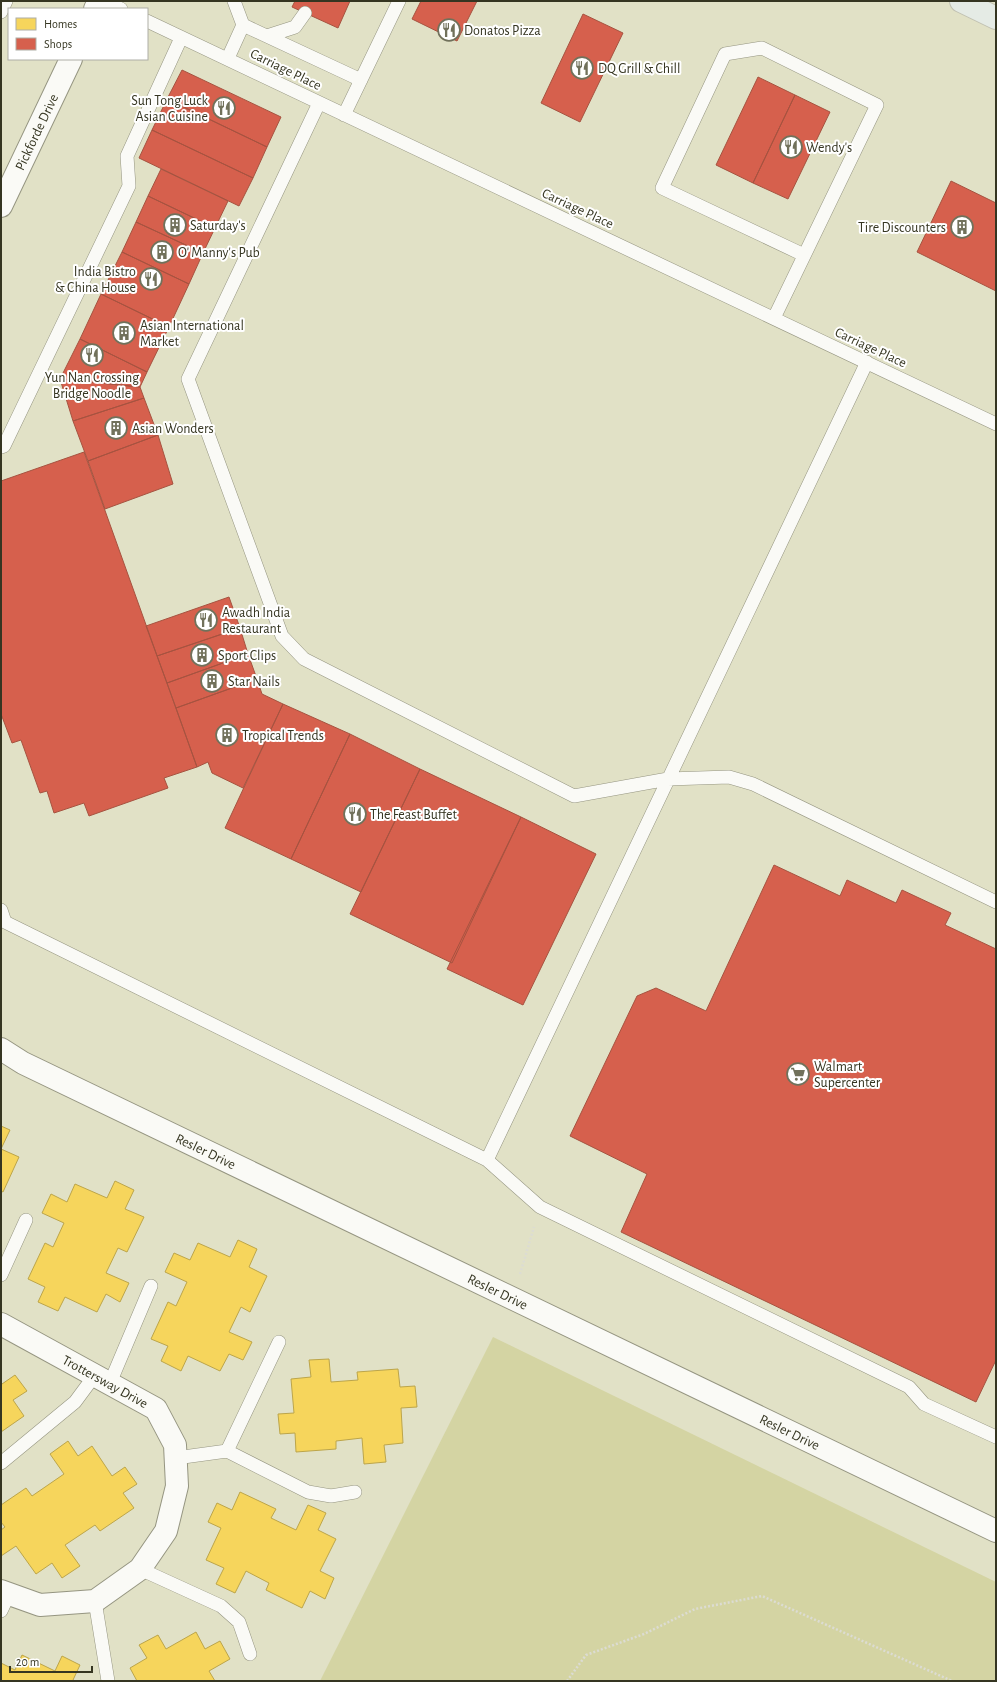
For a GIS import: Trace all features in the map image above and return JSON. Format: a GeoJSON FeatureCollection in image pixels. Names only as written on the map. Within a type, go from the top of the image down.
{"type":"FeatureCollection","features":[{"type":"Feature","properties":{"kind":"main road"},"geometry":{"type":"LineString","coordinates":[[961,1],[996,18]]}},
{"type":"Feature","properties":{"kind":"street","name":"Pickforde Drive"},"geometry":{"type":"LineString","coordinates":[[1,206],[71,60]]}},
{"type":"Feature","properties":{"kind":"street","name":"Resler Drive"},"geometry":{"type":"LineString","coordinates":[[1,1049],[30,1067],[996,1531]]}},
{"type":"Feature","properties":{"kind":"street","name":"Trottersway Drive"},"geometry":{"type":"LineString","coordinates":[[1,1324],[156,1409],[175,1445],[177,1486],[166,1531],[140,1569],[95,1601]]}},
{"type":"Feature","properties":{"kind":"street"},"geometry":{"type":"LineString","coordinates":[[4,1599],[40,1605],[95,1601]]}},
{"type":"Feature","properties":{"kind":"lane"},"geometry":{"type":"LineString","coordinates":[[1,12],[6,1]]}},
{"type":"Feature","properties":{"kind":"lane"},"geometry":{"type":"LineString","coordinates":[[104,1],[119,8]]}},
{"type":"Feature","properties":{"kind":"lane"},"geometry":{"type":"LineString","coordinates":[[228,58],[243,25],[234,1]]}},
{"type":"Feature","properties":{"kind":"lane"},"geometry":{"type":"LineString","coordinates":[[344,115],[399,1]]}},
{"type":"Feature","properties":{"kind":"lane"},"geometry":{"type":"LineString","coordinates":[[268,36],[295,27],[305,13]]}},
{"type":"Feature","properties":{"kind":"lane","name":"Carriage Place"},"geometry":{"type":"LineString","coordinates":[[148,22],[228,58],[344,115],[996,424]]}},
{"type":"Feature","properties":{"kind":"lane"},"geometry":{"type":"LineString","coordinates":[[243,25],[361,80]]}},
{"type":"Feature","properties":{"kind":"lane"},"geometry":{"type":"LineString","coordinates":[[1,447],[4,446],[129,186],[127,156],[182,38]]}},
{"type":"Feature","properties":{"kind":"lane"},"geometry":{"type":"LineString","coordinates":[[774,318],[877,105],[762,48],[725,54],[662,188],[804,255]]}},
{"type":"Feature","properties":{"kind":"lane"},"geometry":{"type":"LineString","coordinates":[[319,103],[188,379],[282,636],[304,659],[574,796],[668,779],[729,777],[753,784],[996,902]]}},
{"type":"Feature","properties":{"kind":"lane"},"geometry":{"type":"LineString","coordinates":[[487,1160],[866,362]]}},
{"type":"Feature","properties":{"kind":"lane"},"geometry":{"type":"LineString","coordinates":[[1,910],[5,922],[487,1160],[540,1207],[909,1387],[924,1404],[996,1437]]}},
{"type":"Feature","properties":{"kind":"lane"},"geometry":{"type":"LineString","coordinates":[[1,1275],[26,1220]]}},
{"type":"Feature","properties":{"kind":"lane"},"geometry":{"type":"LineString","coordinates":[[1,1464],[103,1379],[152,1286]]}},
{"type":"Feature","properties":{"kind":"lane"},"geometry":{"type":"LineString","coordinates":[[227,1451],[279,1342]]}},
{"type":"Feature","properties":{"kind":"lane"},"geometry":{"type":"LineString","coordinates":[[176,1458],[227,1451],[308,1492],[331,1496],[355,1492]]}},
{"type":"Feature","properties":{"kind":"lane"},"geometry":{"type":"LineString","coordinates":[[140,1569],[221,1606],[239,1622],[250,1654]]}},
{"type":"Feature","properties":{"kind":"lane"},"geometry":{"type":"LineString","coordinates":[[95,1601],[108,1681]]}},
{"type":"Feature","properties":{"kind":"path"},"geometry":{"type":"LineString","coordinates":[[519,1278],[540,1207]]}},
{"type":"Feature","properties":{"kind":"path"},"geometry":{"type":"LineString","coordinates":[[567,1681],[586,1655],[644,1634],[696,1609],[762,1596],[952,1681]]}},
{"type":"Feature","properties":{"kind":"green space"},"geometry":{"type":"Polygon","coordinates":[[[493,1337],[996,1582],[996,1681],[320,1681],[493,1337]]]}},
{"type":"Feature","properties":{"kind":"building: Homes"},"geometry":{"type":"Polygon","coordinates":[[[1,1126],[10,1130],[1,1149],[1,1126]]]}},
{"type":"Feature","properties":{"kind":"building: Homes"},"geometry":{"type":"Polygon","coordinates":[[[1,1149],[19,1157],[3,1192],[1,1191],[1,1149]]]}},
{"type":"Feature","properties":{"kind":"building: Homes"},"geometry":{"type":"Polygon","coordinates":[[[115,1181],[134,1190],[125,1209],[144,1217],[127,1252],[118,1248],[106,1273],[129,1283],[120,1302],[106,1294],[97,1312],[65,1297],[58,1311],[38,1302],[45,1287],[28,1279],[45,1243],[53,1247],[64,1223],[42,1213],[51,1194],[67,1202],[75,1184],[107,1198],[115,1181]]]}},
{"type":"Feature","properties":{"kind":"building: Homes"},"geometry":{"type":"Polygon","coordinates":[[[238,1240],[257,1249],[249,1267],[267,1276],[250,1312],[241,1307],[229,1332],[252,1342],[243,1360],[229,1354],[220,1371],[188,1356],[181,1371],[161,1361],[168,1346],[151,1339],[168,1302],[176,1306],[187,1282],[165,1272],[174,1253],[190,1260],[198,1243],[230,1257],[238,1240]]]}},
{"type":"Feature","properties":{"kind":"building: Homes"},"geometry":{"type":"Polygon","coordinates":[[[329,1359],[331,1382],[358,1380],[357,1372],[398,1369],[400,1387],[415,1386],[417,1407],[401,1408],[403,1443],[384,1445],[386,1462],[364,1464],[362,1438],[336,1441],[336,1449],[296,1452],[295,1433],[280,1434],[278,1414],[294,1413],[291,1379],[311,1377],[309,1360],[329,1359]]]}},
{"type":"Feature","properties":{"kind":"building: Homes"},"geometry":{"type":"Polygon","coordinates":[[[15,1375],[27,1391],[13,1400],[24,1416],[1,1432],[1,1382],[2,1384],[15,1375]]]}},
{"type":"Feature","properties":{"kind":"building: Homes"},"geometry":{"type":"Polygon","coordinates":[[[68,1441],[78,1456],[92,1446],[112,1476],[125,1467],[137,1484],[123,1493],[134,1508],[100,1531],[95,1525],[65,1545],[80,1566],[62,1578],[52,1563],[36,1574],[16,1546],[1,1556],[1,1530],[5,1527],[1,1522],[1,1505],[26,1488],[32,1496],[64,1474],[50,1454],[68,1441]]]}},
{"type":"Feature","properties":{"kind":"building: Homes"},"geometry":{"type":"Polygon","coordinates":[[[240,1492],[276,1509],[271,1518],[296,1530],[308,1505],[326,1513],[318,1530],[336,1539],[320,1571],[334,1578],[325,1599],[310,1591],[302,1608],[266,1590],[269,1583],[246,1571],[235,1593],[216,1584],[224,1568],[206,1560],[221,1528],[208,1522],[217,1503],[232,1510],[240,1492]]]}},
{"type":"Feature","properties":{"kind":"building: Homes"},"geometry":{"type":"Polygon","coordinates":[[[196,1632],[205,1649],[220,1641],[230,1659],[209,1671],[215,1681],[137,1681],[130,1668],[147,1658],[139,1645],[158,1635],[166,1649],[196,1632]]]}},
{"type":"Feature","properties":{"kind":"building: Homes"},"geometry":{"type":"Polygon","coordinates":[[[22,1655],[55,1671],[62,1656],[80,1665],[73,1680],[76,1681],[1,1681],[1,1663],[15,1670],[22,1655]]]}},
{"type":"Feature","properties":{"kind":"building: Shops"},"geometry":{"type":"Polygon","coordinates":[[[295,1],[350,1],[338,28],[292,7],[295,1]]]}},
{"type":"Feature","properties":{"kind":"building: Shops","name":"Donatos Pizza"},"geometry":{"type":"Polygon","coordinates":[[[421,1],[477,1],[457,41],[412,19],[421,1]]]}},
{"type":"Feature","properties":{"kind":"building: Shops","name":"DQ Grill & Chill"},"geometry":{"type":"Polygon","coordinates":[[[583,14],[623,33],[580,122],[541,103],[583,14]]]}},
{"type":"Feature","properties":{"kind":"building: Shops","name":"Sun Tong Luck Asian Cuisine"},"geometry":{"type":"Polygon","coordinates":[[[182,70],[281,117],[267,147],[167,99],[182,70]]]}},
{"type":"Feature","properties":{"kind":"building: Shops"},"geometry":{"type":"Polygon","coordinates":[[[758,77],[795,95],[753,183],[716,165],[758,77]]]}},
{"type":"Feature","properties":{"kind":"building: Shops","name":"Wendy's"},"geometry":{"type":"Polygon","coordinates":[[[795,95],[830,112],[788,199],[753,183],[795,95]]]}},
{"type":"Feature","properties":{"kind":"building: Shops"},"geometry":{"type":"Polygon","coordinates":[[[167,99],[267,147],[253,178],[152,130],[167,99]]]}},
{"type":"Feature","properties":{"kind":"building: Shops"},"geometry":{"type":"Polygon","coordinates":[[[152,130],[253,178],[239,206],[139,158],[152,130]]]}},
{"type":"Feature","properties":{"kind":"building: Shops"},"geometry":{"type":"Polygon","coordinates":[[[161,169],[228,201],[215,228],[148,196],[161,169]]]}},
{"type":"Feature","properties":{"kind":"building: Shops","name":"Tire Discounters"},"geometry":{"type":"Polygon","coordinates":[[[951,181],[996,203],[996,291],[917,252],[951,181]]]}},
{"type":"Feature","properties":{"kind":"building: Shops","name":"Saturday's"},"geometry":{"type":"Polygon","coordinates":[[[148,196],[215,228],[203,253],[136,222],[148,196]]]}},
{"type":"Feature","properties":{"kind":"building: Shops","name":"O' Manny's Pub"},"geometry":{"type":"Polygon","coordinates":[[[136,222],[203,253],[189,284],[122,252],[136,222]]]}},
{"type":"Feature","properties":{"kind":"building: Shops"},"geometry":{"type":"Polygon","coordinates":[[[122,252],[189,284],[169,327],[101,294],[122,252]]]}},
{"type":"Feature","properties":{"kind":"building: Shops","name":"Asian International Market"},"geometry":{"type":"Polygon","coordinates":[[[101,294],[169,327],[147,372],[80,339],[101,294]]]}},
{"type":"Feature","properties":{"kind":"building: Shops","name":"Yun Nan Crossing Bridge Noodle"},"geometry":{"type":"Polygon","coordinates":[[[80,339],[147,372],[140,387],[60,379],[80,339]]]}},
{"type":"Feature","properties":{"kind":"building: Shops"},"geometry":{"type":"Polygon","coordinates":[[[60,379],[140,387],[144,398],[73,421],[60,379]]]}},
{"type":"Feature","properties":{"kind":"building: Shops","name":"Asian Wonders"},"geometry":{"type":"Polygon","coordinates":[[[144,398],[158,435],[88,461],[73,421],[144,398]]]}},
{"type":"Feature","properties":{"kind":"building: Shops"},"geometry":{"type":"Polygon","coordinates":[[[158,435],[173,484],[105,509],[88,461],[158,435]]]}},
{"type":"Feature","properties":{"kind":"building: Shops"},"geometry":{"type":"Polygon","coordinates":[[[84,452],[197,767],[164,778],[168,788],[89,816],[84,803],[54,813],[47,791],[40,793],[21,740],[12,743],[1,714],[1,481],[84,452]]]}},
{"type":"Feature","properties":{"kind":"building: Shops"},"geometry":{"type":"Polygon","coordinates":[[[229,597],[240,628],[157,656],[146,626],[229,597]]]}},
{"type":"Feature","properties":{"kind":"building: Shops","name":"Sport Clips"},"geometry":{"type":"Polygon","coordinates":[[[240,628],[248,654],[167,683],[157,656],[240,628]]]}},
{"type":"Feature","properties":{"kind":"building: Shops","name":"Star Nails"},"geometry":{"type":"Polygon","coordinates":[[[248,654],[257,679],[176,708],[167,683],[248,654]]]}},
{"type":"Feature","properties":{"kind":"building: Shops","name":"Tropical Trends"},"geometry":{"type":"Polygon","coordinates":[[[257,679],[262,694],[283,704],[243,788],[212,773],[208,762],[197,767],[176,708],[257,679]]]}},
{"type":"Feature","properties":{"kind":"building: Shops"},"geometry":{"type":"Polygon","coordinates":[[[283,704],[350,734],[291,859],[225,828],[283,704]]]}},
{"type":"Feature","properties":{"kind":"building: Shops","name":"The Feast Buffet"},"geometry":{"type":"Polygon","coordinates":[[[350,734],[420,769],[361,892],[291,859],[350,734]]]}},
{"type":"Feature","properties":{"kind":"building: Shops"},"geometry":{"type":"Polygon","coordinates":[[[420,769],[521,817],[452,963],[350,914],[420,769]]]}},
{"type":"Feature","properties":{"kind":"building: Shops"},"geometry":{"type":"Polygon","coordinates":[[[521,817],[596,854],[523,1005],[447,969],[521,817]]]}},
{"type":"Feature","properties":{"kind":"building: Shops","name":"Walmart Supercenter"},"geometry":{"type":"Polygon","coordinates":[[[774,865],[840,896],[847,880],[896,903],[902,890],[951,913],[945,925],[996,949],[996,1360],[976,1402],[621,1232],[647,1174],[570,1136],[637,996],[656,988],[706,1011],[774,865]]]}},
{"type":"Feature","properties":{"kind":"place","name":"Donatos Pizza"},"geometry":{"type":"Point","coordinates":[449,30]}},
{"type":"Feature","properties":{"kind":"place","name":"DQ Grill & Chill"},"geometry":{"type":"Point","coordinates":[582,68]}},
{"type":"Feature","properties":{"kind":"place","name":"Sun Tong Luck Asian Cuisine"},"geometry":{"type":"Point","coordinates":[224,108]}},
{"type":"Feature","properties":{"kind":"place","name":"Wendy's"},"geometry":{"type":"Point","coordinates":[791,147]}},
{"type":"Feature","properties":{"kind":"place","name":"Saturday's"},"geometry":{"type":"Point","coordinates":[175,225]}},
{"type":"Feature","properties":{"kind":"place","name":"Tire Discounters"},"geometry":{"type":"Point","coordinates":[962,227]}},
{"type":"Feature","properties":{"kind":"place","name":"O' Manny's Pub"},"geometry":{"type":"Point","coordinates":[162,252]}},
{"type":"Feature","properties":{"kind":"place","name":"India Bistro & China House"},"geometry":{"type":"Point","coordinates":[151,279]}},
{"type":"Feature","properties":{"kind":"place","name":"Asian International Market"},"geometry":{"type":"Point","coordinates":[124,333]}},
{"type":"Feature","properties":{"kind":"place","name":"Yun Nan Crossing Bridge Noodle"},"geometry":{"type":"Point","coordinates":[92,355]}},
{"type":"Feature","properties":{"kind":"place","name":"Asian Wonders"},"geometry":{"type":"Point","coordinates":[116,428]}},
{"type":"Feature","properties":{"kind":"place","name":"Awadh India Restaurant"},"geometry":{"type":"Point","coordinates":[206,620]}},
{"type":"Feature","properties":{"kind":"place","name":"Sport Clips"},"geometry":{"type":"Point","coordinates":[202,655]}},
{"type":"Feature","properties":{"kind":"place","name":"Star Nails"},"geometry":{"type":"Point","coordinates":[212,681]}},
{"type":"Feature","properties":{"kind":"place","name":"Tropical Trends"},"geometry":{"type":"Point","coordinates":[227,735]}},
{"type":"Feature","properties":{"kind":"place","name":"The Feast Buffet"},"geometry":{"type":"Point","coordinates":[355,814]}},
{"type":"Feature","properties":{"kind":"place","name":"Walmart Supercenter"},"geometry":{"type":"Point","coordinates":[798,1074]}}]}
